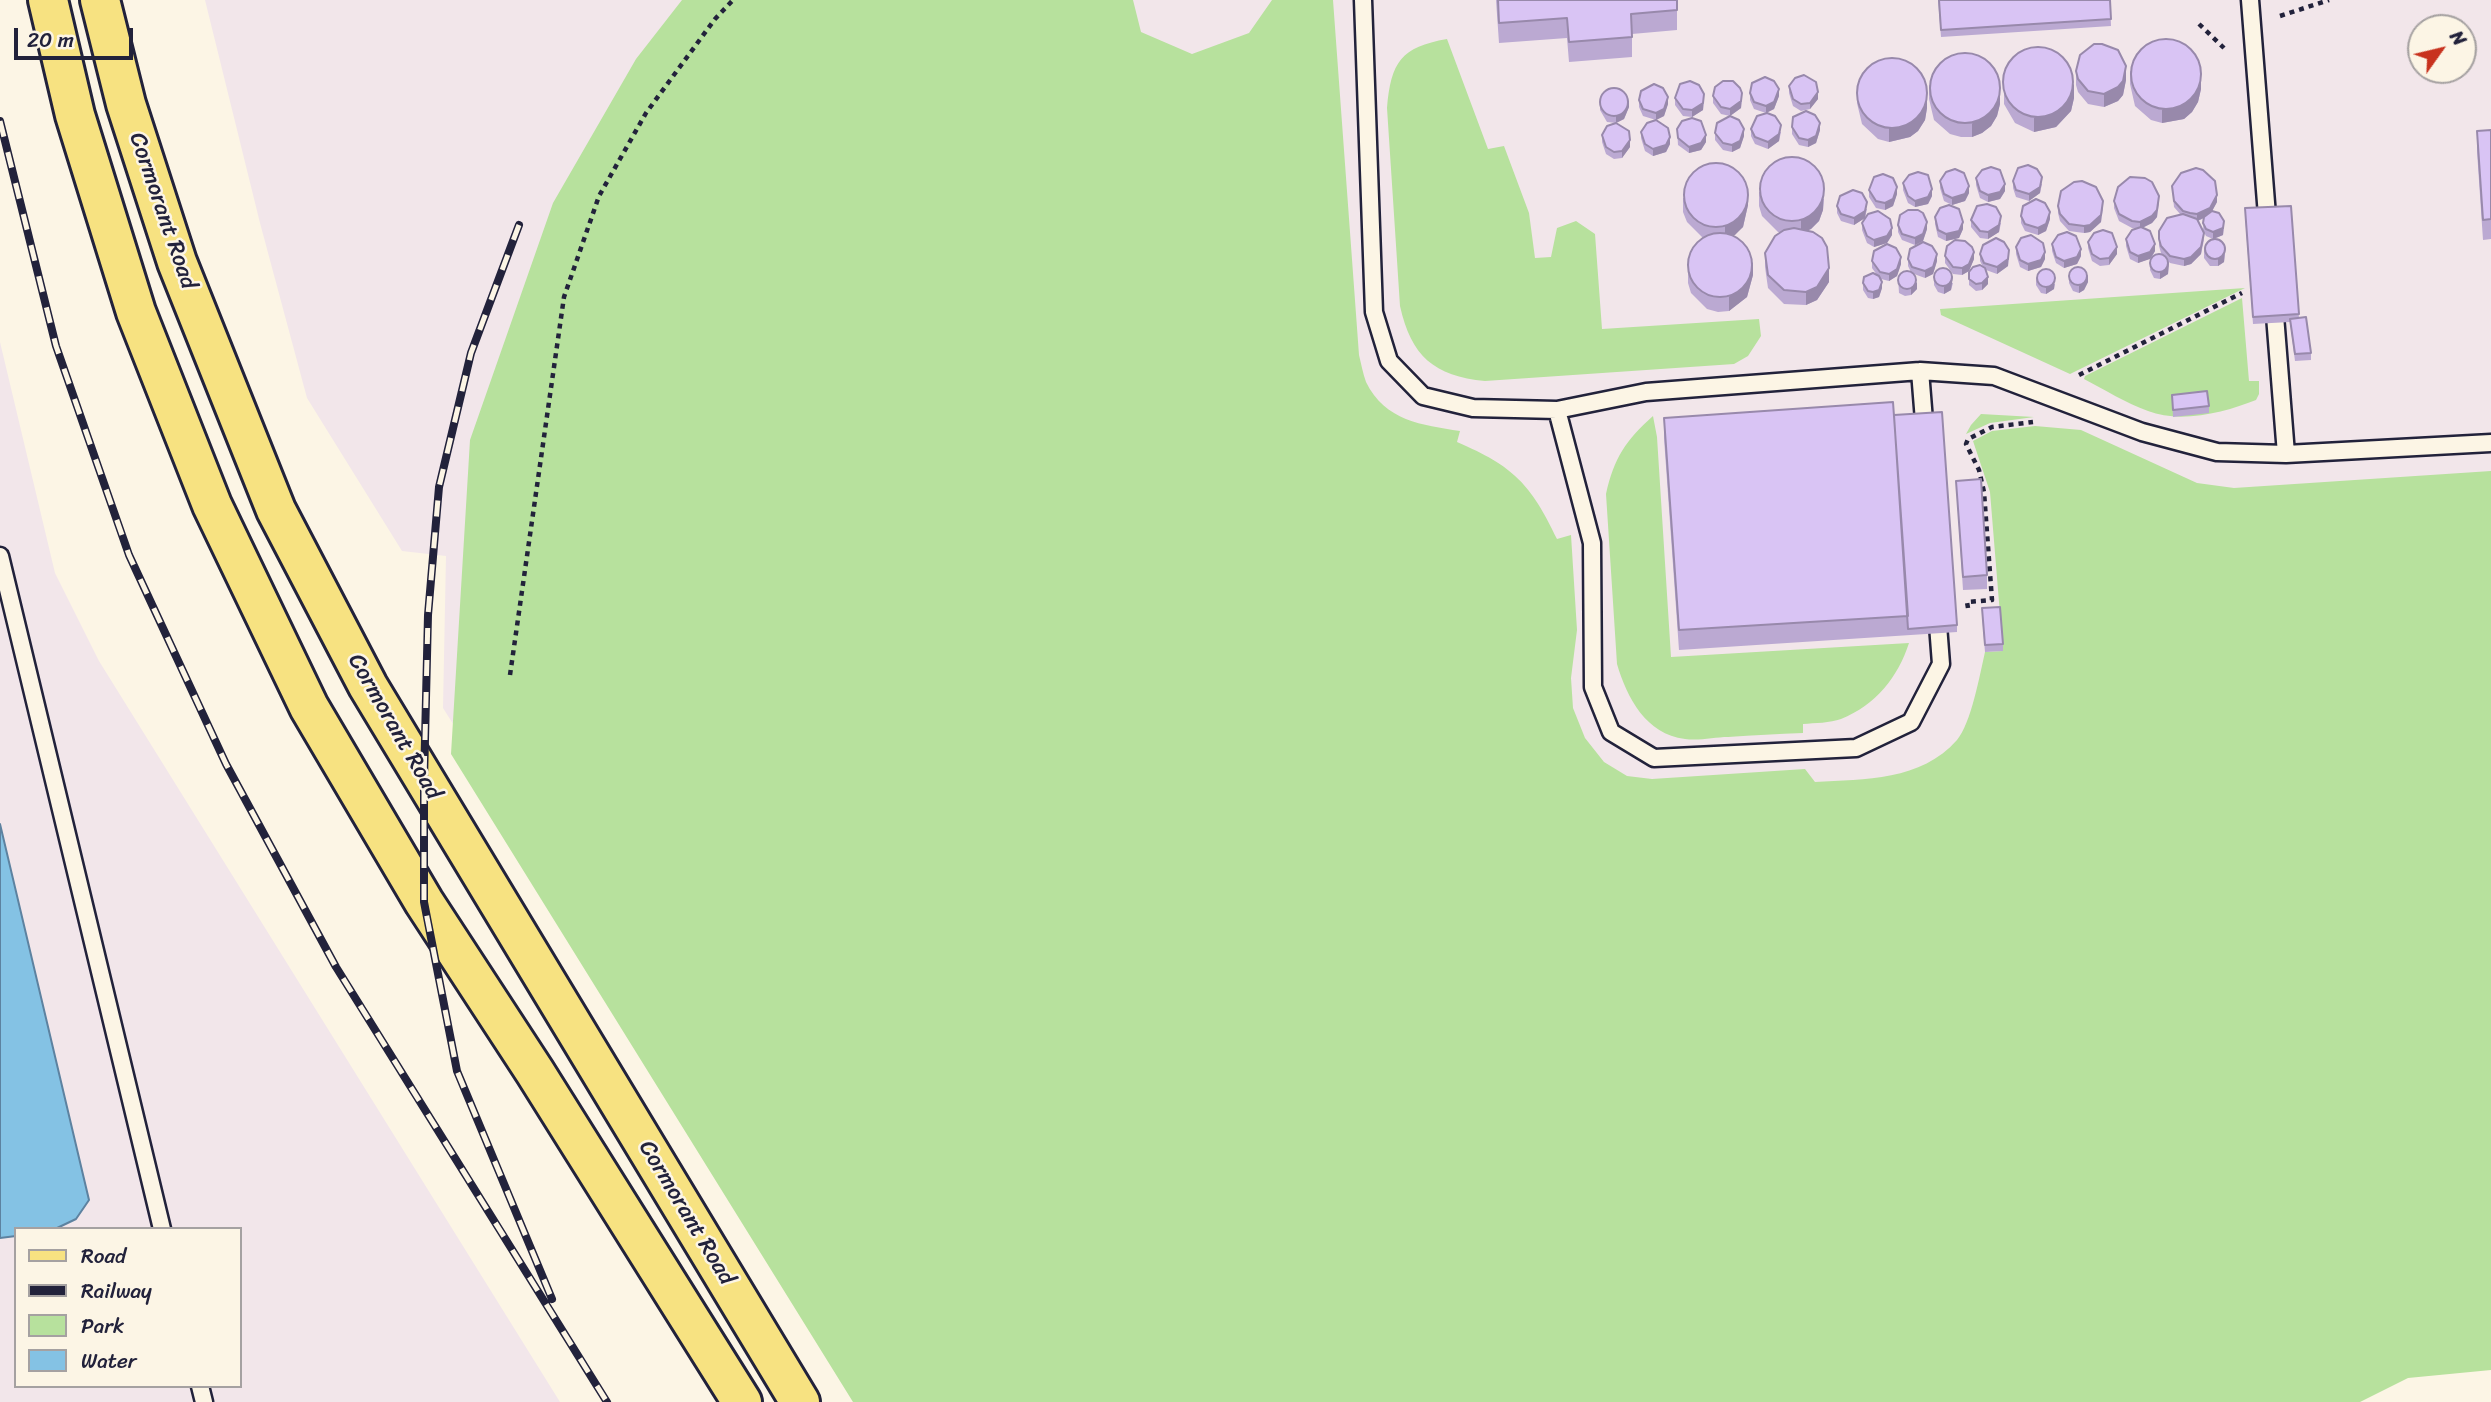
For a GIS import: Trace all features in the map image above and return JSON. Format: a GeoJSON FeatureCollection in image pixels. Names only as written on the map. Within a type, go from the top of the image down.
{"type":"FeatureCollection","features":[{"type":"Feature","properties":{"kind":"main road"},"geometry":{"type":"LineString","coordinates":[[48,0],[75,116],[136,312],[212,505],[309,707],[424,902],[535,1072],[742,1402]]}},
{"type":"Feature","properties":{"kind":"main road","name":"Cormorant Road"},"geometry":{"type":"LineString","coordinates":[[100,0],[126,104],[177,262],[276,510],[368,686],[800,1402]]}},
{"type":"Feature","properties":{"kind":"lane"},"geometry":{"type":"LineString","coordinates":[[1363,0],[1374,312],[1389,361],[1423,396],[1473,408],[1557,410],[1646,392],[1920,371],[1994,376],[2142,432],[2217,452],[2286,454],[2491,443]]}},
{"type":"Feature","properties":{"kind":"lane"},"geometry":{"type":"LineString","coordinates":[[2250,0],[2269,239]]}},
{"type":"Feature","properties":{"kind":"lane"},"geometry":{"type":"LineString","coordinates":[[2273,293],[2286,454]]}},
{"type":"Feature","properties":{"kind":"lane"},"geometry":{"type":"LineString","coordinates":[[1920,371],[1926,455]]}},
{"type":"Feature","properties":{"kind":"lane"},"geometry":{"type":"LineString","coordinates":[[1557,410],[1592,543],[1593,687],[1611,732],[1654,758],[1856,748],[1911,722],[1941,664],[1936,595]]}},
{"type":"Feature","properties":{"kind":"lane"},"geometry":{"type":"LineString","coordinates":[[1,566],[162,1227]]}},
{"type":"Feature","properties":{"kind":"path"},"geometry":{"type":"LineString","coordinates":[[509,675],[564,297],[599,196],[646,113],[715,19],[733,0]]}},
{"type":"Feature","properties":{"kind":"path"},"geometry":{"type":"LineString","coordinates":[[2079,374],[2242,293]]}},
{"type":"Feature","properties":{"kind":"path"},"geometry":{"type":"LineString","coordinates":[[1968,615],[1968,602],[1992,600],[1984,492],[1979,470],[1966,444],[1968,439],[1992,427],[2043,422]]}},
{"type":"Feature","properties":{"kind":"shaded area"},"geometry":{"type":"Polygon","coordinates":[[[205,0],[2491,0],[2491,795],[581,926],[443,708],[446,556],[402,551],[307,398],[205,0]]]}},
{"type":"Feature","properties":{"kind":"shaded area"},"geometry":{"type":"Polygon","coordinates":[[[0,342],[55,573],[99,661],[560,1402],[0,1402],[0,342]]]}},
{"type":"Feature","properties":{"kind":"green space"},"geometry":{"type":"Polygon","coordinates":[[[682,0],[1133,0],[1141,32],[1192,54],[1249,33],[1272,0],[1333,0],[1359,355],[1366,382],[1383,405],[1394,413],[1419,423],[1460,431],[1457,442],[1493,460],[1529,490],[1557,539],[1571,535],[1577,630],[1571,678],[1573,708],[1585,738],[1604,762],[1627,776],[1652,779],[1805,769],[1815,782],[1872,778],[1909,771],[1927,763],[1957,740],[1971,711],[1985,652],[2003,651],[1990,492],[1973,441],[1992,431],[2035,426],[2081,430],[2197,483],[2234,488],[2491,471],[2491,1370],[2408,1378],[2360,1402],[853,1402],[451,754],[470,440],[553,203],[636,59],[682,0]]]}},
{"type":"Feature","properties":{"kind":"green space"},"geometry":{"type":"Polygon","coordinates":[[[1447,39],[1488,149],[1504,146],[1529,213],[1535,258],[1551,257],[1557,228],[1576,221],[1595,234],[1602,329],[1759,319],[1761,336],[1748,356],[1734,364],[1485,381],[1452,374],[1439,368],[1418,350],[1400,306],[1387,108],[1392,79],[1401,59],[1419,47],[1447,39]]]}},
{"type":"Feature","properties":{"kind":"green space"},"geometry":{"type":"Polygon","coordinates":[[[2245,288],[2070,374],[1941,315],[1940,309],[2245,288]]]}},
{"type":"Feature","properties":{"kind":"green space"},"geometry":{"type":"Polygon","coordinates":[[[2242,298],[2249,381],[2259,381],[2256,400],[2203,415],[2161,415],[2140,408],[2084,379],[2085,376],[2242,298]]]}},
{"type":"Feature","properties":{"kind":"green space"},"geometry":{"type":"Polygon","coordinates":[[[1981,414],[2034,417],[1990,423],[1966,434],[1981,414]]]}},
{"type":"Feature","properties":{"kind":"green space"},"geometry":{"type":"Polygon","coordinates":[[[1653,416],[1657,437],[1671,657],[1909,643],[1892,678],[1865,706],[1837,720],[1803,724],[1803,733],[1696,740],[1671,736],[1659,730],[1640,712],[1626,689],[1617,664],[1606,494],[1622,450],[1653,416]]]}},
{"type":"Feature","properties":{"kind":"water"},"geometry":{"type":"Polygon","coordinates":[[[0,824],[89,1200],[76,1219],[59,1227],[14,1227],[14,1236],[0,1238],[0,824]]]}},
{"type":"Feature","properties":{"kind":"building"},"geometry":{"type":"Polygon","coordinates":[[[1498,0],[1677,0],[1677,10],[1631,14],[1632,37],[1569,42],[1567,18],[1499,23],[1498,0]]]}},
{"type":"Feature","properties":{"kind":"building"},"geometry":{"type":"Polygon","coordinates":[[[1939,0],[2110,0],[2111,19],[1941,30],[1939,0]]]}},
{"type":"Feature","properties":{"kind":"building"},"geometry":{"type":"Polygon","coordinates":[[[2166,39],[2191,49],[2201,74],[2191,99],[2166,109],[2141,99],[2131,74],[2141,49],[2166,39]]]}},
{"type":"Feature","properties":{"kind":"building"},"geometry":{"type":"Polygon","coordinates":[[[2094,44],[2118,50],[2126,66],[2123,81],[2118,87],[2104,94],[2088,91],[2078,79],[2076,71],[2080,55],[2094,44]]]}},
{"type":"Feature","properties":{"kind":"building"},"geometry":{"type":"Polygon","coordinates":[[[2038,47],[2063,57],[2073,82],[2063,107],[2038,117],[2013,107],[2003,82],[2013,57],[2038,47]]]}},
{"type":"Feature","properties":{"kind":"building"},"geometry":{"type":"Polygon","coordinates":[[[1965,53],[1990,63],[2000,88],[1990,113],[1965,123],[1940,113],[1930,88],[1940,63],[1965,53]]]}},
{"type":"Feature","properties":{"kind":"building"},"geometry":{"type":"Polygon","coordinates":[[[1892,58],[1917,68],[1927,93],[1917,118],[1892,128],[1867,118],[1857,93],[1867,68],[1892,58]]]}},
{"type":"Feature","properties":{"kind":"building"},"geometry":{"type":"Polygon","coordinates":[[[1804,75],[1816,82],[1818,92],[1810,103],[1801,104],[1793,99],[1789,86],[1795,78],[1804,75]]]}},
{"type":"Feature","properties":{"kind":"building"},"geometry":{"type":"Polygon","coordinates":[[[1765,77],[1774,81],[1779,89],[1774,102],[1766,106],[1754,102],[1750,93],[1752,83],[1765,77]]]}},
{"type":"Feature","properties":{"kind":"building"},"geometry":{"type":"Polygon","coordinates":[[[1690,81],[1699,85],[1704,94],[1703,103],[1692,110],[1683,109],[1675,98],[1680,84],[1690,81]]]}},
{"type":"Feature","properties":{"kind":"building"},"geometry":{"type":"Polygon","coordinates":[[[1723,81],[1733,81],[1742,93],[1741,101],[1730,109],[1721,107],[1713,96],[1715,87],[1723,81]]]}},
{"type":"Feature","properties":{"kind":"building"},"geometry":{"type":"Polygon","coordinates":[[[1654,84],[1663,88],[1668,97],[1664,109],[1656,113],[1643,109],[1639,100],[1641,91],[1654,84]]]}},
{"type":"Feature","properties":{"kind":"building"},"geometry":{"type":"Polygon","coordinates":[[[1614,88],[1624,92],[1628,102],[1624,112],[1614,116],[1604,112],[1600,102],[1604,92],[1614,88]]]}},
{"type":"Feature","properties":{"kind":"building"},"geometry":{"type":"Polygon","coordinates":[[[1806,111],[1815,115],[1820,123],[1816,136],[1808,140],[1799,138],[1792,127],[1793,117],[1806,111]]]}},
{"type":"Feature","properties":{"kind":"building"},"geometry":{"type":"Polygon","coordinates":[[[1767,113],[1775,116],[1781,125],[1779,134],[1768,142],[1755,137],[1751,129],[1757,116],[1767,113]]]}},
{"type":"Feature","properties":{"kind":"building"},"geometry":{"type":"Polygon","coordinates":[[[1730,116],[1739,120],[1744,129],[1740,141],[1732,145],[1723,143],[1715,133],[1717,123],[1730,116]]]}},
{"type":"Feature","properties":{"kind":"building"},"geometry":{"type":"Polygon","coordinates":[[[1692,118],[1701,121],[1706,135],[1701,143],[1689,147],[1678,138],[1677,129],[1682,121],[1692,118]]]}},
{"type":"Feature","properties":{"kind":"building"},"geometry":{"type":"Polygon","coordinates":[[[1656,120],[1668,128],[1670,137],[1666,145],[1653,149],[1645,144],[1641,132],[1647,123],[1656,120]]]}},
{"type":"Feature","properties":{"kind":"building"},"geometry":{"type":"Polygon","coordinates":[[[1616,123],[1629,131],[1630,140],[1622,151],[1614,152],[1606,147],[1602,135],[1607,126],[1616,123]]]}},
{"type":"Feature","properties":{"kind":"building"},"geometry":{"type":"Polygon","coordinates":[[[2491,130],[2491,219],[2483,220],[2477,131],[2491,130]]]}},
{"type":"Feature","properties":{"kind":"building"},"geometry":{"type":"Polygon","coordinates":[[[1792,157],[1815,166],[1824,189],[1815,212],[1792,221],[1769,212],[1760,189],[1769,166],[1792,157]]]}},
{"type":"Feature","properties":{"kind":"building"},"geometry":{"type":"Polygon","coordinates":[[[1716,163],[1739,172],[1748,195],[1739,218],[1716,227],[1693,218],[1684,195],[1693,172],[1716,163]]]}},
{"type":"Feature","properties":{"kind":"building"},"geometry":{"type":"Polygon","coordinates":[[[2028,165],[2037,169],[2042,177],[2040,187],[2029,194],[2016,190],[2013,181],[2018,168],[2028,165]]]}},
{"type":"Feature","properties":{"kind":"building"},"geometry":{"type":"Polygon","coordinates":[[[1991,167],[2000,170],[2005,184],[2000,192],[1988,195],[1980,191],[1976,178],[1982,170],[1991,167]]]}},
{"type":"Feature","properties":{"kind":"building"},"geometry":{"type":"Polygon","coordinates":[[[2196,168],[2203,170],[2215,181],[2217,195],[2210,208],[2197,214],[2183,211],[2174,201],[2172,186],[2181,173],[2196,168]]]}},
{"type":"Feature","properties":{"kind":"building"},"geometry":{"type":"Polygon","coordinates":[[[1955,169],[1964,173],[1969,186],[1965,194],[1952,198],[1944,194],[1940,181],[1946,172],[1955,169]]]}},
{"type":"Feature","properties":{"kind":"building"},"geometry":{"type":"Polygon","coordinates":[[[1918,172],[1928,175],[1932,189],[1928,197],[1915,201],[1908,196],[1903,183],[1909,175],[1918,172]]]}},
{"type":"Feature","properties":{"kind":"building"},"geometry":{"type":"Polygon","coordinates":[[[1883,174],[1893,178],[1897,187],[1893,199],[1885,203],[1876,201],[1869,190],[1874,177],[1883,174]]]}},
{"type":"Feature","properties":{"kind":"building"},"geometry":{"type":"Polygon","coordinates":[[[2130,177],[2145,178],[2152,182],[2159,196],[2157,210],[2140,222],[2119,214],[2114,201],[2118,187],[2130,177]]]}},
{"type":"Feature","properties":{"kind":"building"},"geometry":{"type":"Polygon","coordinates":[[[2082,181],[2096,187],[2103,201],[2101,215],[2090,225],[2084,226],[2069,224],[2060,214],[2058,206],[2061,191],[2074,182],[2082,181]]]}},
{"type":"Feature","properties":{"kind":"building"},"geometry":{"type":"Polygon","coordinates":[[[1853,190],[1862,193],[1867,202],[1865,211],[1854,218],[1841,214],[1837,206],[1840,196],[1853,190]]]}},
{"type":"Feature","properties":{"kind":"building"},"geometry":{"type":"Polygon","coordinates":[[[2036,199],[2045,203],[2050,212],[2046,224],[2038,228],[2025,224],[2021,216],[2023,206],[2036,199]]]}},
{"type":"Feature","properties":{"kind":"building"},"geometry":{"type":"Polygon","coordinates":[[[1987,204],[1996,207],[2001,216],[1999,225],[1988,232],[1980,231],[1971,220],[1977,206],[1987,204]]]}},
{"type":"Feature","properties":{"kind":"building"},"geometry":{"type":"Polygon","coordinates":[[[1949,205],[1959,209],[1963,222],[1959,231],[1946,234],[1938,230],[1935,217],[1940,208],[1949,205]]]}},
{"type":"Feature","properties":{"kind":"building"},"geometry":{"type":"Polygon","coordinates":[[[2291,206],[2299,314],[2253,317],[2245,208],[2291,206]]]}},
{"type":"Feature","properties":{"kind":"building"},"geometry":{"type":"Polygon","coordinates":[[[1908,210],[1923,213],[1927,222],[1923,234],[1915,238],[1902,234],[1898,225],[1900,215],[1908,210]]]}},
{"type":"Feature","properties":{"kind":"building"},"geometry":{"type":"Polygon","coordinates":[[[1878,211],[1890,219],[1892,228],[1887,236],[1874,240],[1867,236],[1862,223],[1868,214],[1878,211]]]}},
{"type":"Feature","properties":{"kind":"building"},"geometry":{"type":"Polygon","coordinates":[[[2212,211],[2219,213],[2224,221],[2223,228],[2213,232],[2206,229],[2203,223],[2204,217],[2212,211]]]}},
{"type":"Feature","properties":{"kind":"building"},"geometry":{"type":"Polygon","coordinates":[[[2183,214],[2197,219],[2204,233],[2201,247],[2191,257],[2184,259],[2170,256],[2161,246],[2159,239],[2159,231],[2167,218],[2183,214]]]}},
{"type":"Feature","properties":{"kind":"building"},"geometry":{"type":"Polygon","coordinates":[[[2141,227],[2150,231],[2155,244],[2150,252],[2138,256],[2130,252],[2126,239],[2132,230],[2141,227]]]}},
{"type":"Feature","properties":{"kind":"building"},"geometry":{"type":"Polygon","coordinates":[[[1794,228],[1813,232],[1822,238],[1827,247],[1829,268],[1817,287],[1806,292],[1784,290],[1768,275],[1765,253],[1775,236],[1794,228]]]}},
{"type":"Feature","properties":{"kind":"building"},"geometry":{"type":"Polygon","coordinates":[[[2103,230],[2112,233],[2117,247],[2109,258],[2100,259],[2092,254],[2088,242],[2094,233],[2103,230]]]}},
{"type":"Feature","properties":{"kind":"building"},"geometry":{"type":"Polygon","coordinates":[[[2067,232],[2076,236],[2081,249],[2077,257],[2064,261],[2056,257],[2052,244],[2058,235],[2067,232]]]}},
{"type":"Feature","properties":{"kind":"building"},"geometry":{"type":"Polygon","coordinates":[[[1720,233],[1738,239],[1746,247],[1752,265],[1746,283],[1738,291],[1720,297],[1702,291],[1694,283],[1688,265],[1694,247],[1702,239],[1720,233]]]}},
{"type":"Feature","properties":{"kind":"building"},"geometry":{"type":"Polygon","coordinates":[[[2031,235],[2043,243],[2045,252],[2041,260],[2028,264],[2020,260],[2016,247],[2021,238],[2031,235]]]}},
{"type":"Feature","properties":{"kind":"building"},"geometry":{"type":"Polygon","coordinates":[[[1996,238],[2004,242],[2009,250],[2008,259],[1997,267],[1984,263],[1980,254],[1983,245],[1996,238]]]}},
{"type":"Feature","properties":{"kind":"building"},"geometry":{"type":"Polygon","coordinates":[[[2215,239],[2222,242],[2225,249],[2222,256],[2215,259],[2208,256],[2205,249],[2208,242],[2215,239]]]}},
{"type":"Feature","properties":{"kind":"building"},"geometry":{"type":"Polygon","coordinates":[[[1955,240],[1965,241],[1974,252],[1969,264],[1962,268],[1953,267],[1945,256],[1947,246],[1955,240]]]}},
{"type":"Feature","properties":{"kind":"building"},"geometry":{"type":"Polygon","coordinates":[[[1923,242],[1932,246],[1937,254],[1933,267],[1925,271],[1912,267],[1908,259],[1910,249],[1923,242]]]}},
{"type":"Feature","properties":{"kind":"building"},"geometry":{"type":"Polygon","coordinates":[[[1887,244],[1896,248],[1901,257],[1897,269],[1889,274],[1880,272],[1872,261],[1874,251],[1887,244]]]}},
{"type":"Feature","properties":{"kind":"building"},"geometry":{"type":"Polygon","coordinates":[[[2159,254],[2165,257],[2168,263],[2165,269],[2159,272],[2153,269],[2150,263],[2153,257],[2159,254]]]}},
{"type":"Feature","properties":{"kind":"building"},"geometry":{"type":"Polygon","coordinates":[[[1980,265],[1985,268],[1988,277],[1982,283],[1976,284],[1969,279],[1969,272],[1980,265]]]}},
{"type":"Feature","properties":{"kind":"building"},"geometry":{"type":"Polygon","coordinates":[[[2078,267],[2086,272],[2087,276],[2082,284],[2078,285],[2070,280],[2069,276],[2074,268],[2078,267]]]}},
{"type":"Feature","properties":{"kind":"building"},"geometry":{"type":"Polygon","coordinates":[[[1943,268],[1949,271],[1952,277],[1949,283],[1943,286],[1937,283],[1934,277],[1937,271],[1943,268]]]}},
{"type":"Feature","properties":{"kind":"building"},"geometry":{"type":"Polygon","coordinates":[[[2046,269],[2052,272],[2055,278],[2052,284],[2046,287],[2040,284],[2037,278],[2040,272],[2046,269]]]}},
{"type":"Feature","properties":{"kind":"building"},"geometry":{"type":"Polygon","coordinates":[[[1907,271],[1915,276],[1916,280],[1911,288],[1907,289],[1899,284],[1898,280],[1903,272],[1907,271]]]}},
{"type":"Feature","properties":{"kind":"building"},"geometry":{"type":"Polygon","coordinates":[[[1873,273],[1879,276],[1882,282],[1879,290],[1873,292],[1868,291],[1863,283],[1864,277],[1873,273]]]}},
{"type":"Feature","properties":{"kind":"building"},"geometry":{"type":"Polygon","coordinates":[[[2306,317],[2311,353],[2295,354],[2290,319],[2306,317]]]}},
{"type":"Feature","properties":{"kind":"building"},"geometry":{"type":"Polygon","coordinates":[[[2207,391],[2209,406],[2173,410],[2172,395],[2207,391]]]}},
{"type":"Feature","properties":{"kind":"building"},"geometry":{"type":"Polygon","coordinates":[[[1893,402],[1908,616],[1679,630],[1664,418],[1893,402]]]}},
{"type":"Feature","properties":{"kind":"building"},"geometry":{"type":"Polygon","coordinates":[[[1942,412],[1957,625],[1908,629],[1894,415],[1942,412]]]}},
{"type":"Feature","properties":{"kind":"building"},"geometry":{"type":"Polygon","coordinates":[[[1981,479],[1987,575],[1963,577],[1956,481],[1981,479]]]}},
{"type":"Feature","properties":{"kind":"building"},"geometry":{"type":"Polygon","coordinates":[[[2000,607],[2003,644],[1985,645],[1982,608],[2000,607]]]}},
{"type":"Feature","properties":{"kind":"railway"},"geometry":{"type":"LineString","coordinates":[[0,121],[56,346],[129,555],[226,764],[336,967],[607,1402]]}},
{"type":"Feature","properties":{"kind":"railway"},"geometry":{"type":"LineString","coordinates":[[519,225],[471,353],[439,487],[428,615],[424,902],[457,1071],[552,1299]]}}]}
